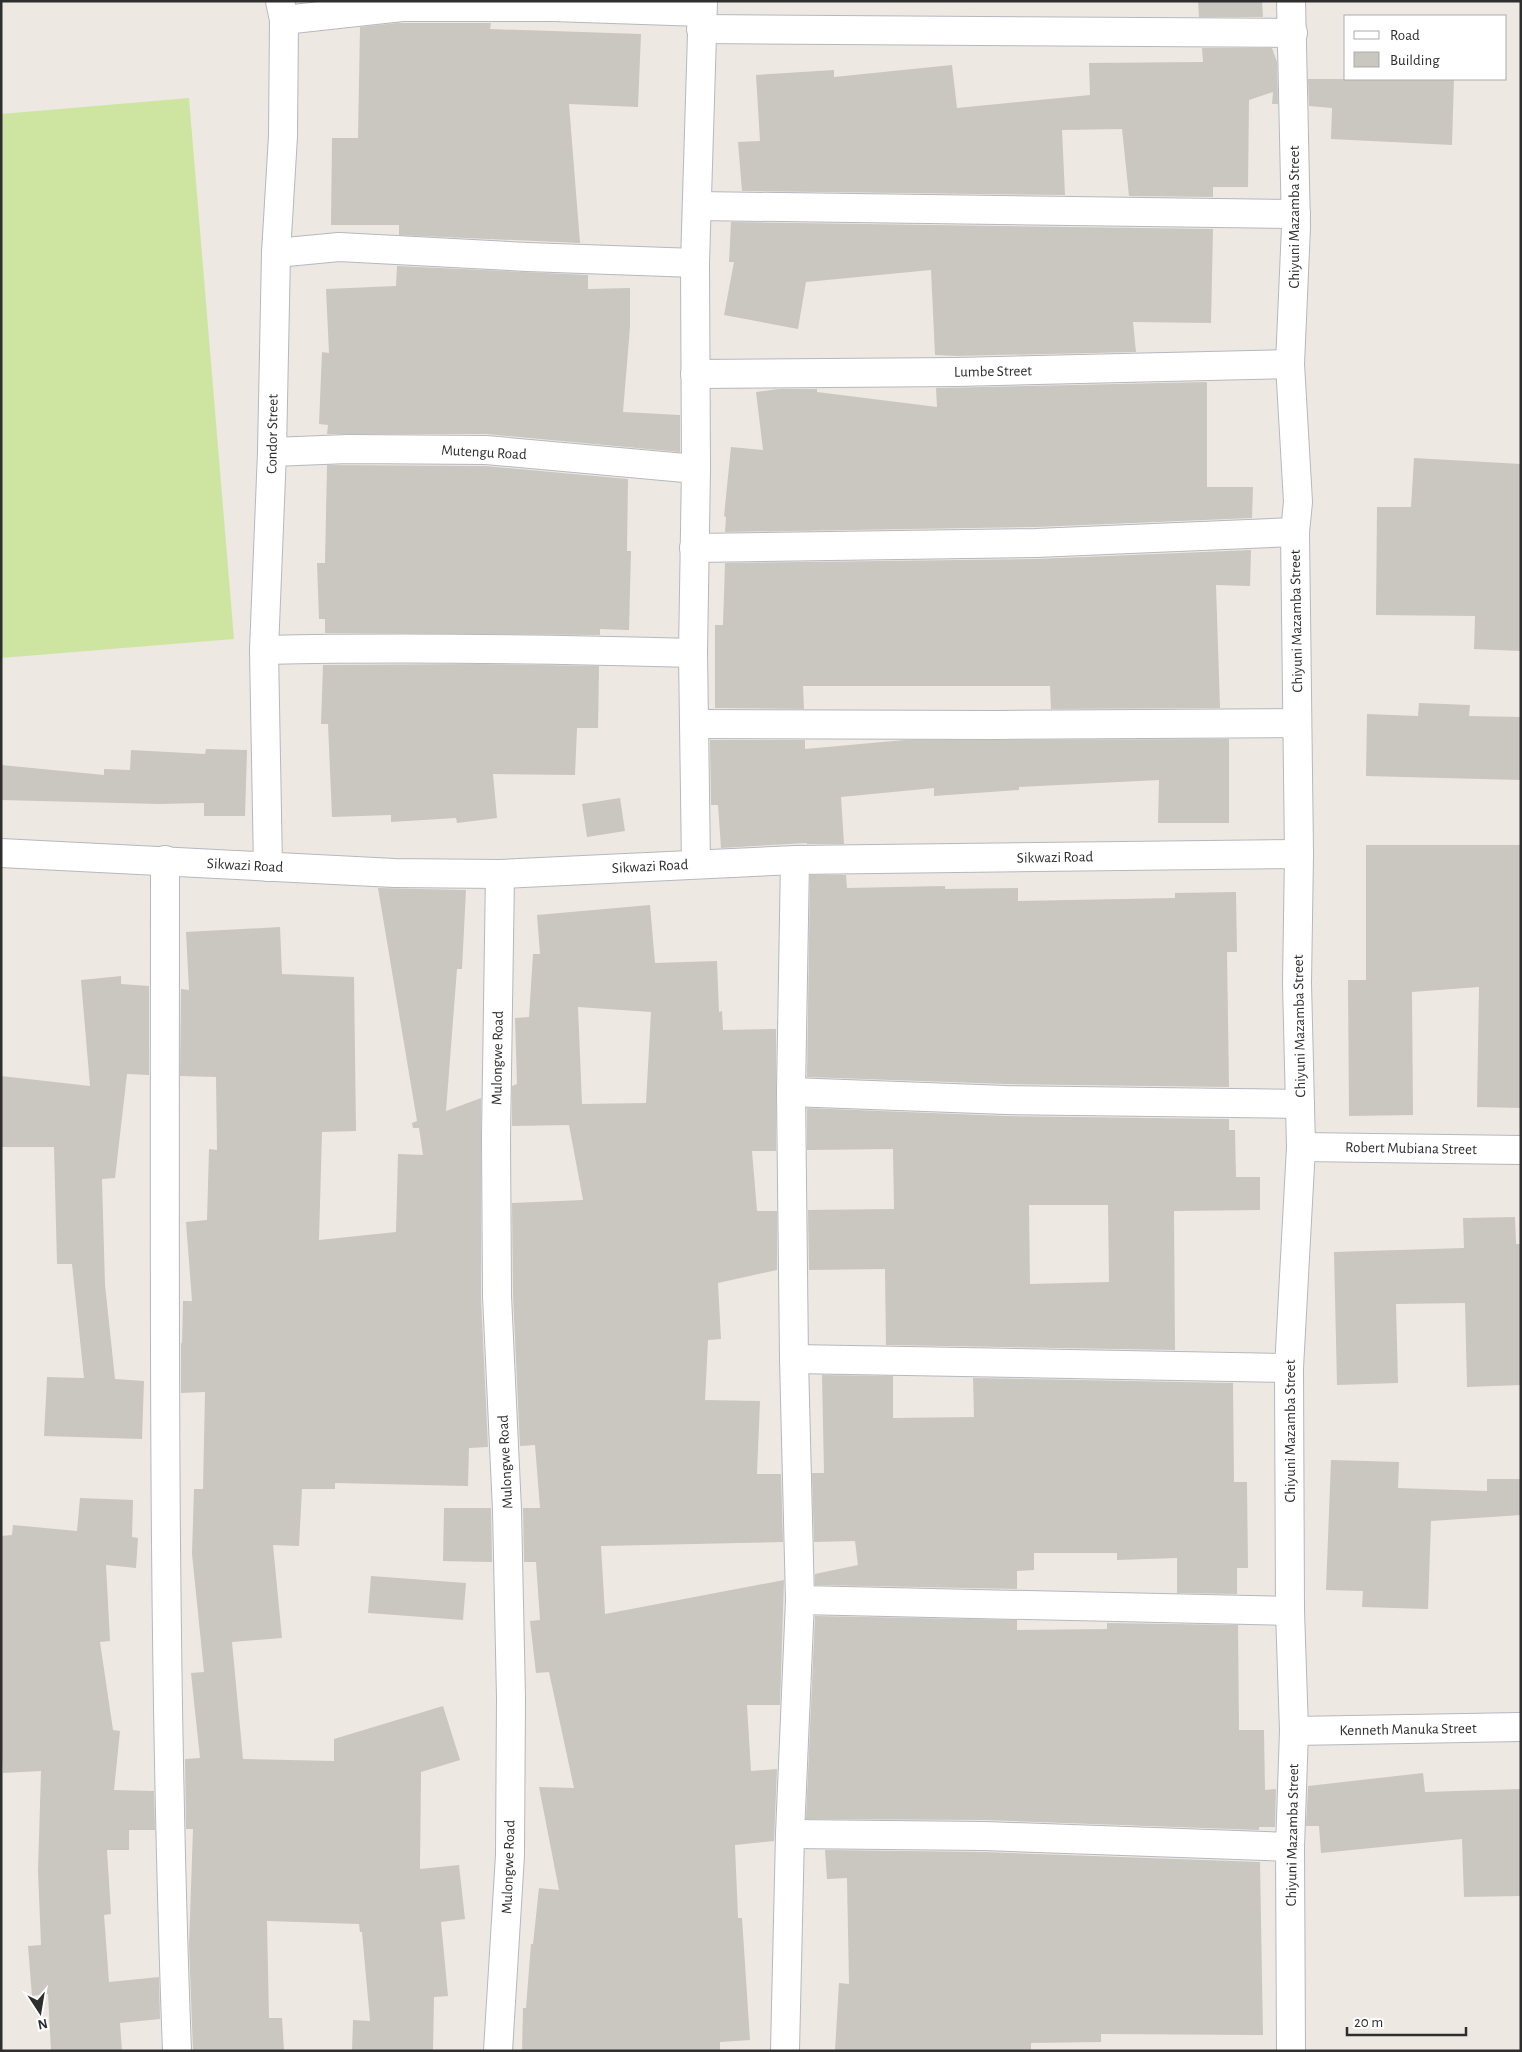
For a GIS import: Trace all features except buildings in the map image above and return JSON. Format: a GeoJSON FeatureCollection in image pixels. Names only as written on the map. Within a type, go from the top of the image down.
{"type":"FeatureCollection","features":[{"type":"Feature","properties":{"kind":"street","name":"Chiyuni Mazamba Street"},"geometry":{"type":"LineString","coordinates":[[1291,2051],[1290,1847],[1294,1731],[1290,1611],[1289,1368],[1301,1146],[1297,984],[1299,854],[1295,532],[1298,502],[1290,364],[1296,214],[1292,1]]}},
{"type":"Feature","properties":{"kind":"street"},"geometry":{"type":"LineString","coordinates":[[282,11],[402,7],[553,7],[702,14],[1293,33]]}},
{"type":"Feature","properties":{"kind":"street","name":"Condor Street"},"geometry":{"type":"LineString","coordinates":[[268,867],[264,650],[272,452],[276,254],[283,136],[282,11]]}},
{"type":"Feature","properties":{"kind":"street"},"geometry":{"type":"LineString","coordinates":[[696,864],[693,653],[696,469],[695,262],[702,14]]}},
{"type":"Feature","properties":{"kind":"street"},"geometry":{"type":"LineString","coordinates":[[697,206],[1296,214]]}},
{"type":"Feature","properties":{"kind":"street"},"geometry":{"type":"LineString","coordinates":[[276,254],[339,247],[527,257],[695,262]]}},
{"type":"Feature","properties":{"kind":"street","name":"Lumbe Street"},"geometry":{"type":"LineString","coordinates":[[695,374],[956,372],[1290,364]]}},
{"type":"Feature","properties":{"kind":"street","name":"Mutengu Road"},"geometry":{"type":"LineString","coordinates":[[272,452],[348,448],[486,450],[696,469]]}},
{"type":"Feature","properties":{"kind":"street"},"geometry":{"type":"LineString","coordinates":[[694,548],[1036,544],[1236,533],[1295,532]]}},
{"type":"Feature","properties":{"kind":"street"},"geometry":{"type":"LineString","coordinates":[[264,650],[428,647],[543,648],[693,653]]}},
{"type":"Feature","properties":{"kind":"street"},"geometry":{"type":"LineString","coordinates":[[694,724],[997,725],[1297,723]]}},
{"type":"Feature","properties":{"kind":"street","name":"Sikwazi Road"},"geometry":{"type":"LineString","coordinates":[[1,853],[394,873],[500,874],[794,860],[1299,854]]}},
{"type":"Feature","properties":{"kind":"street"},"geometry":{"type":"LineString","coordinates":[[165,860],[164,1330],[170,1835],[177,2051]]}},
{"type":"Feature","properties":{"kind":"street"},"geometry":{"type":"LineString","coordinates":[[785,2051],[790,1834],[800,1600],[794,1359],[791,1092],[794,860]]}},
{"type":"Feature","properties":{"kind":"street","name":"Mulongwe Road"},"geometry":{"type":"LineString","coordinates":[[498,2051],[510,1855],[511,1708],[507,1510],[497,1296],[496,1138],[500,874]]}},
{"type":"Feature","properties":{"kind":"street"},"geometry":{"type":"LineString","coordinates":[[791,1092],[1006,1100],[1300,1104]]}},
{"type":"Feature","properties":{"kind":"street","name":"Robert Mubiana Street"},"geometry":{"type":"LineString","coordinates":[[1301,1146],[1521,1150]]}},
{"type":"Feature","properties":{"kind":"street"},"geometry":{"type":"LineString","coordinates":[[794,1359],[1289,1368]]}},
{"type":"Feature","properties":{"kind":"street"},"geometry":{"type":"LineString","coordinates":[[800,1600],[1290,1611]]}},
{"type":"Feature","properties":{"kind":"street","name":"Kenneth Manuka Street"},"geometry":{"type":"LineString","coordinates":[[1294,1731],[1521,1727]]}},
{"type":"Feature","properties":{"kind":"street"},"geometry":{"type":"LineString","coordinates":[[790,1834],[985,1836],[1290,1847]]}},
{"type":"Feature","properties":{"kind":"green space"},"geometry":{"type":"Polygon","coordinates":[[[189,98],[234,639],[1,658],[1,114],[189,98]]]}}]}
